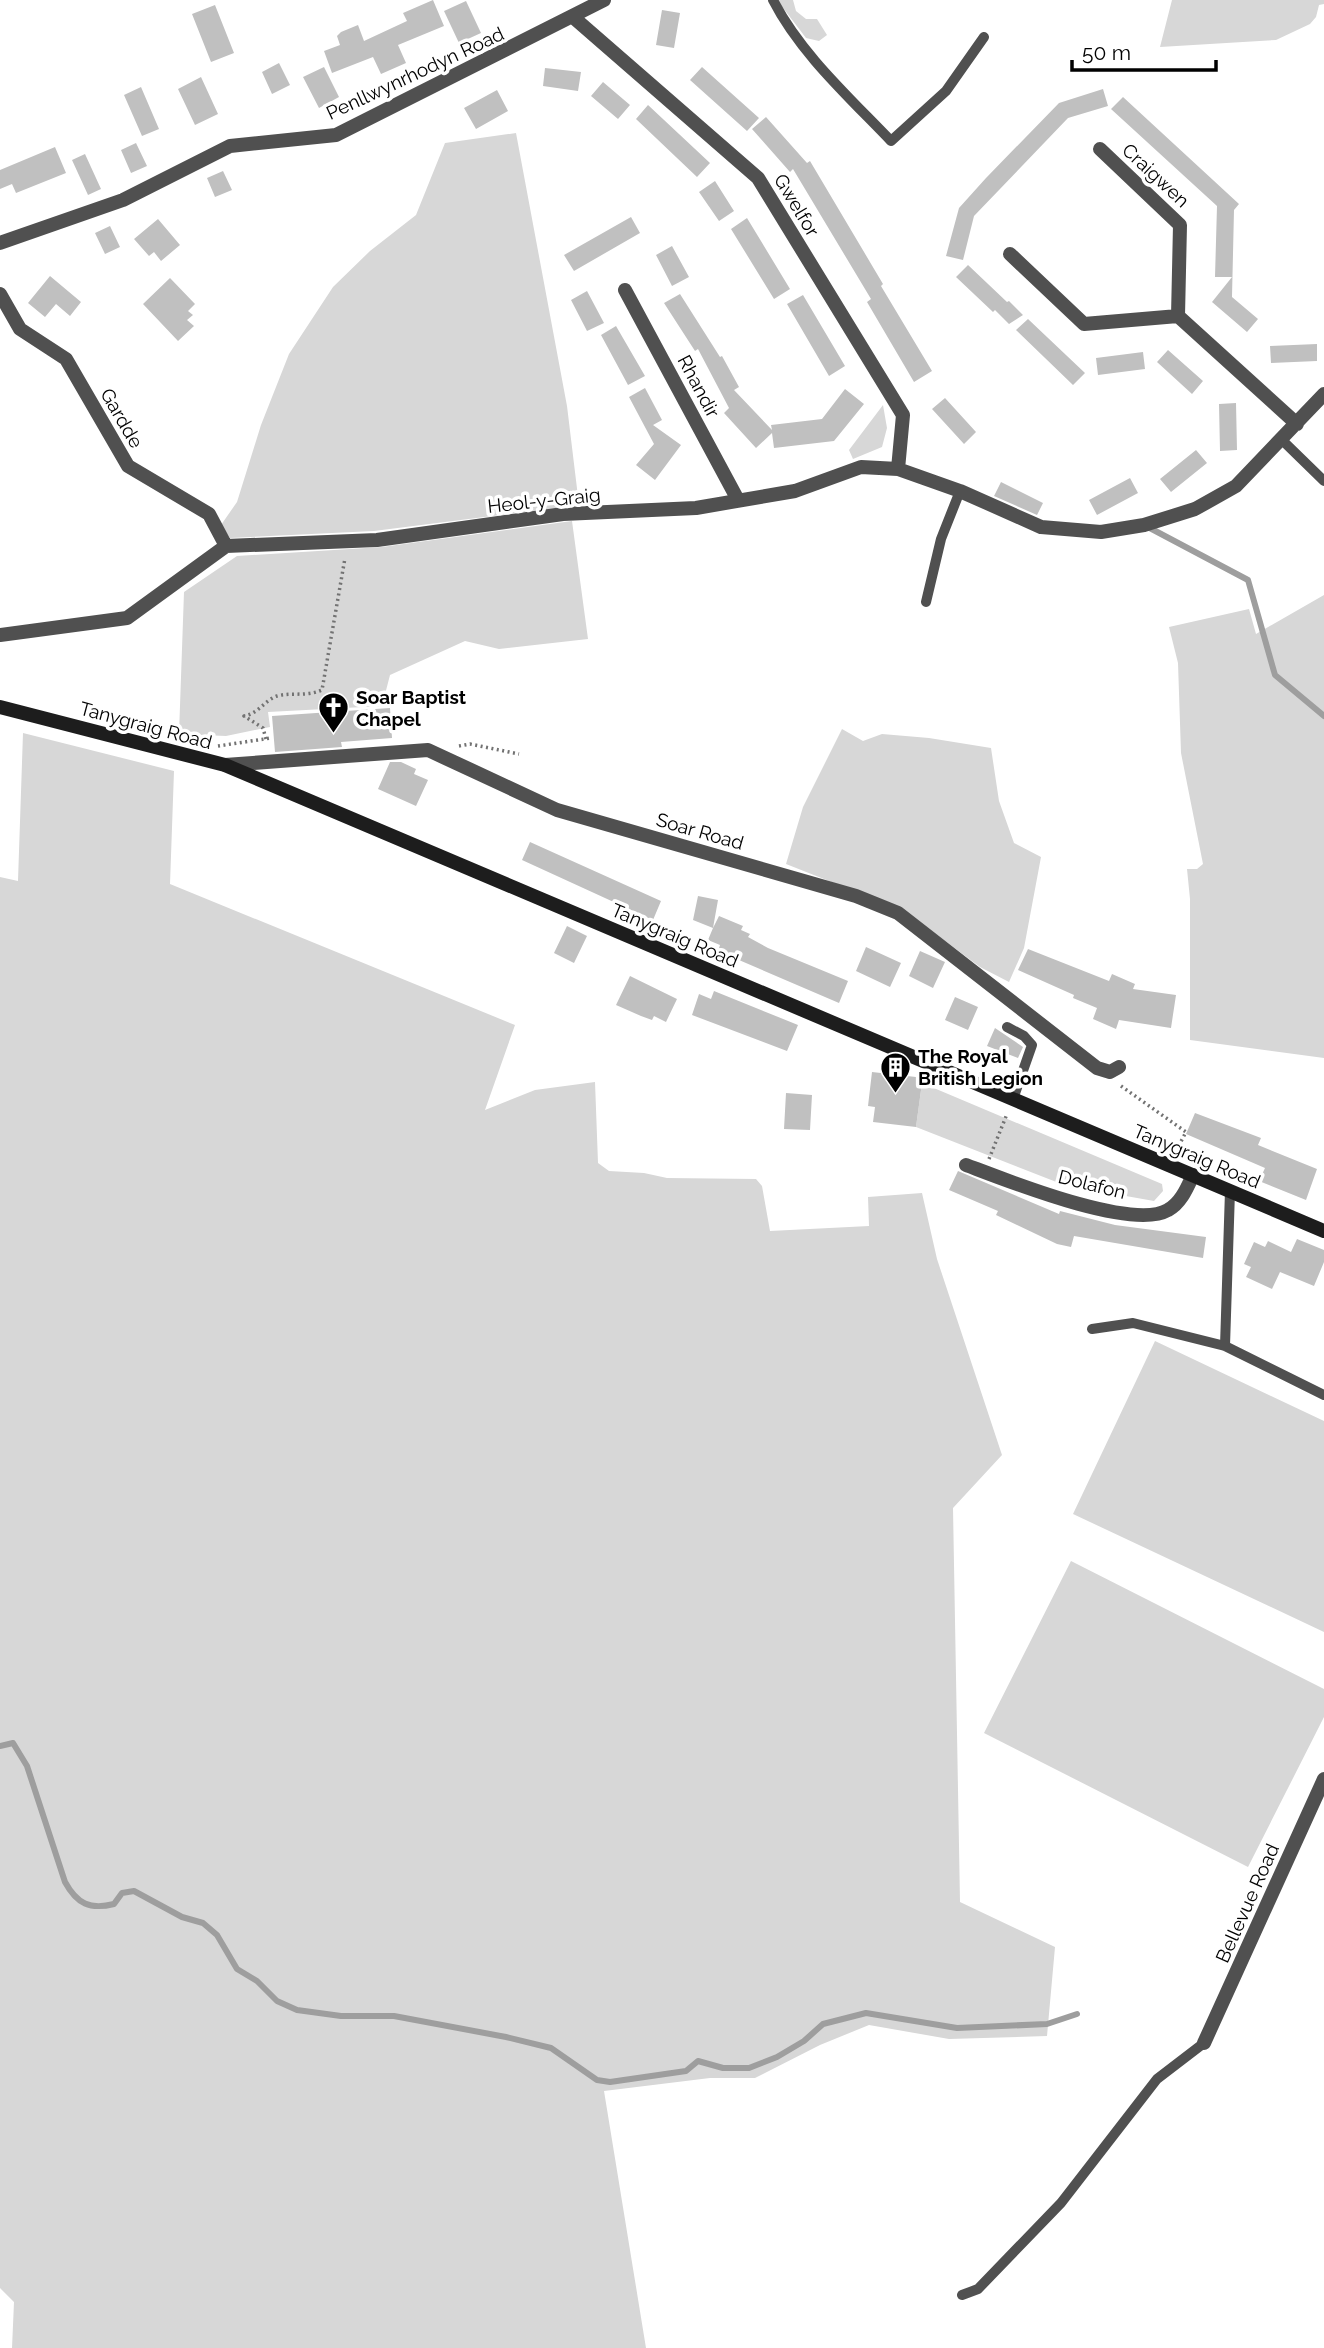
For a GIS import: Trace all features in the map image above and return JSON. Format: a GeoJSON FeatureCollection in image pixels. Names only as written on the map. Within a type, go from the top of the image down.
{"type":"FeatureCollection","features":[{"type":"Feature","properties":{"kind":"main road","name":"Tanygraig Road"},"geometry":{"type":"LineString","coordinates":[[0,707],[225,765],[1324,1231]]}},
{"type":"Feature","properties":{"kind":"street","name":"Penllwynrhodyn Road"},"geometry":{"type":"LineString","coordinates":[[0,243],[123,200],[230,146],[336,135],[604,0]]}},
{"type":"Feature","properties":{"kind":"street","name":"Gwelfor"},"geometry":{"type":"LineString","coordinates":[[573,17],[758,178],[903,415],[898,469]]}},
{"type":"Feature","properties":{"kind":"street","name":"Craigwen"},"geometry":{"type":"LineString","coordinates":[[1100,149],[1180,225],[1178,316]]}},
{"type":"Feature","properties":{"kind":"street"},"geometry":{"type":"LineString","coordinates":[[1010,254],[1084,324],[1178,316],[1297,424]]}},
{"type":"Feature","properties":{"kind":"street","name":"Rhandir"},"geometry":{"type":"LineString","coordinates":[[625,289],[738,500]]}},
{"type":"Feature","properties":{"kind":"street","name":"Gardde"},"geometry":{"type":"LineString","coordinates":[[0,294],[20,329],[65,359],[128,466],[209,514],[226,546]]}},
{"type":"Feature","properties":{"kind":"street","name":"Heol-y-Graig"},"geometry":{"type":"LineString","coordinates":[[226,546],[377,546],[563,514],[653,511],[795,491],[861,467],[898,469],[960,491],[1041,527],[1101,531],[1144,525],[1195,509],[1236,486],[1324,394]]}},
{"type":"Feature","properties":{"kind":"street"},"geometry":{"type":"LineString","coordinates":[[0,635],[127,618],[226,546]]}},
{"type":"Feature","properties":{"kind":"street","name":"Soar Road"},"geometry":{"type":"LineString","coordinates":[[225,765],[428,750],[557,810],[856,896],[898,913],[930,935],[1097,1068]]}},
{"type":"Feature","properties":{"kind":"street"},"geometry":{"type":"LineString","coordinates":[[1097,1068],[1110,1072],[1119,1067]]}},
{"type":"Feature","properties":{"kind":"street","name":"Dolafon"},"geometry":{"type":"LineString","coordinates":[[966,1165],[1065,1199],[1110,1211],[1147,1216],[1168,1210],[1182,1198],[1193,1175]]}},
{"type":"Feature","properties":{"kind":"street","name":"Bellevue Road"},"geometry":{"type":"LineString","coordinates":[[1204,2043],[1324,1779]]}},
{"type":"Feature","properties":{"kind":"lane"},"geometry":{"type":"LineString","coordinates":[[773,0],[797,36],[835,82],[891,141],[946,91],[984,37]]}},
{"type":"Feature","properties":{"kind":"lane"},"geometry":{"type":"LineString","coordinates":[[1282,440],[1324,481]]}},
{"type":"Feature","properties":{"kind":"lane"},"geometry":{"type":"LineString","coordinates":[[926,602],[941,539],[960,491]]}},
{"type":"Feature","properties":{"kind":"lane"},"geometry":{"type":"LineString","coordinates":[[1007,1027],[1024,1036],[1032,1045],[1013,1099]]}},
{"type":"Feature","properties":{"kind":"lane"},"geometry":{"type":"LineString","coordinates":[[1225,1346],[1230,1191]]}},
{"type":"Feature","properties":{"kind":"lane"},"geometry":{"type":"LineString","coordinates":[[1092,1329],[1133,1323],[1225,1346],[1324,1395]]}},
{"type":"Feature","properties":{"kind":"lane"},"geometry":{"type":"LineString","coordinates":[[962,2295],[978,2289],[1061,2203],[1157,2079],[1204,2043]]}},
{"type":"Feature","properties":{"kind":"path"},"geometry":{"type":"LineString","coordinates":[[210,747],[269,739],[263,728],[244,716],[259,711],[276,696],[309,695],[321,690],[346,555],[377,546]]}},
{"type":"Feature","properties":{"kind":"path"},"geometry":{"type":"LineString","coordinates":[[457,746],[470,744],[519,754]]}},
{"type":"Feature","properties":{"kind":"path"},"geometry":{"type":"LineString","coordinates":[[1097,1068],[1186,1132],[1175,1153]]}},
{"type":"Feature","properties":{"kind":"path"},"geometry":{"type":"LineString","coordinates":[[984,1172],[1013,1099]]}},
{"type":"Feature","properties":{"kind":"shaded area"},"geometry":{"type":"Polygon","coordinates":[[[777,0],[793,0],[796,11],[806,19],[817,19],[827,35],[819,41],[806,38],[777,0]]]}},
{"type":"Feature","properties":{"kind":"shaded area"},"geometry":{"type":"Polygon","coordinates":[[[1172,0],[1324,0],[1324,4],[1319,5],[1316,17],[1310,24],[1276,40],[1160,47],[1172,0]]]}},
{"type":"Feature","properties":{"kind":"shaded area"},"geometry":{"type":"Polygon","coordinates":[[[516,133],[567,406],[579,505],[374,531],[230,538],[221,525],[237,502],[261,425],[289,354],[333,287],[370,251],[416,215],[445,143],[516,133]]]}},
{"type":"Feature","properties":{"kind":"shaded area"},"geometry":{"type":"Polygon","coordinates":[[[883,405],[887,428],[882,447],[853,459],[849,450],[883,405]]]}},
{"type":"Feature","properties":{"kind":"shaded area"},"geometry":{"type":"Polygon","coordinates":[[[572,521],[588,639],[499,649],[465,641],[390,675],[382,706],[268,712],[270,727],[226,736],[179,734],[184,592],[237,556],[382,547],[572,521]]]}},
{"type":"Feature","properties":{"kind":"shaded area"},"geometry":{"type":"Polygon","coordinates":[[[1324,595],[1324,1058],[1190,1040],[1190,899],[1187,869],[1197,869],[1203,864],[1181,753],[1178,663],[1169,627],[1249,609],[1256,634],[1324,595]]]}},
{"type":"Feature","properties":{"kind":"shaded area"},"geometry":{"type":"Polygon","coordinates":[[[842,729],[863,741],[882,734],[991,748],[999,801],[1014,843],[1041,857],[1024,948],[1009,982],[980,967],[905,911],[786,864],[803,807],[842,729]]]}},
{"type":"Feature","properties":{"kind":"shaded area"},"geometry":{"type":"Polygon","coordinates":[[[23,733],[174,771],[170,884],[515,1025],[485,1110],[535,1090],[595,1082],[598,1163],[609,1171],[644,1173],[667,1178],[756,1179],[762,1186],[770,1231],[869,1226],[868,1197],[922,1193],[937,1259],[1002,1455],[953,1508],[960,1902],[1055,1947],[1047,2036],[949,2039],[869,2025],[820,2045],[755,2078],[710,2078],[604,2091],[646,2348],[12,2348],[14,2302],[0,2288],[0,877],[18,881],[23,733]]]}},
{"type":"Feature","properties":{"kind":"shaded area"},"geometry":{"type":"Polygon","coordinates":[[[922,1083],[1162,1184],[1163,1191],[1154,1201],[1064,1185],[916,1127],[922,1083]]]}},
{"type":"Feature","properties":{"kind":"shaded area"},"geometry":{"type":"Polygon","coordinates":[[[1155,1341],[1324,1421],[1324,1632],[1073,1514],[1155,1341]]]}},
{"type":"Feature","properties":{"kind":"shaded area"},"geometry":{"type":"Polygon","coordinates":[[[1071,1561],[1324,1689],[1324,1717],[1248,1867],[984,1733],[1071,1561]]]}},
{"type":"Feature","properties":{"kind":"building"},"geometry":{"type":"Polygon","coordinates":[[[433,0],[444,26],[398,45],[406,63],[381,74],[373,57],[332,73],[324,51],[340,45],[337,36],[341,32],[358,25],[364,41],[407,21],[403,13],[433,0]]]}},
{"type":"Feature","properties":{"kind":"building"},"geometry":{"type":"Polygon","coordinates":[[[466,1],[481,33],[459,43],[444,11],[466,1]]]}},
{"type":"Feature","properties":{"kind":"building"},"geometry":{"type":"Polygon","coordinates":[[[215,5],[234,53],[211,62],[192,14],[215,5]]]}},
{"type":"Feature","properties":{"kind":"building"},"geometry":{"type":"Polygon","coordinates":[[[662,10],[680,13],[674,48],[656,45],[662,10]]]}},
{"type":"Feature","properties":{"kind":"building"},"geometry":{"type":"Polygon","coordinates":[[[279,63],[290,85],[272,94],[262,72],[279,63]]]}},
{"type":"Feature","properties":{"kind":"building"},"geometry":{"type":"Polygon","coordinates":[[[324,67],[339,97],[319,108],[303,77],[324,67]]]}},
{"type":"Feature","properties":{"kind":"building"},"geometry":{"type":"Polygon","coordinates":[[[702,67],[759,118],[747,131],[690,80],[702,67]]]}},
{"type":"Feature","properties":{"kind":"building"},"geometry":{"type":"Polygon","coordinates":[[[545,68],[581,72],[578,91],[543,86],[545,68]]]}},
{"type":"Feature","properties":{"kind":"building"},"geometry":{"type":"Polygon","coordinates":[[[201,77],[218,114],[195,125],[178,89],[201,77]]]}},
{"type":"Feature","properties":{"kind":"building"},"geometry":{"type":"Polygon","coordinates":[[[603,82],[630,105],[618,119],[591,96],[603,82]]]}},
{"type":"Feature","properties":{"kind":"building"},"geometry":{"type":"Polygon","coordinates":[[[141,87],[159,129],[142,136],[124,95],[141,87]]]}},
{"type":"Feature","properties":{"kind":"building"},"geometry":{"type":"Polygon","coordinates":[[[1103,89],[1108,106],[1068,118],[974,216],[963,260],[946,256],[959,208],[986,178],[1059,103],[1103,89]]]}},
{"type":"Feature","properties":{"kind":"building"},"geometry":{"type":"Polygon","coordinates":[[[497,90],[508,111],[476,129],[464,108],[497,90]]]}},
{"type":"Feature","properties":{"kind":"building"},"geometry":{"type":"Polygon","coordinates":[[[1123,97],[1239,204],[1234,210],[1232,297],[1258,319],[1247,332],[1212,302],[1232,277],[1215,277],[1217,206],[1111,109],[1123,97]]]}},
{"type":"Feature","properties":{"kind":"building"},"geometry":{"type":"Polygon","coordinates":[[[648,105],[710,163],[697,177],[636,119],[648,105]]]}},
{"type":"Feature","properties":{"kind":"building"},"geometry":{"type":"Polygon","coordinates":[[[766,117],[807,163],[810,161],[932,371],[914,382],[867,302],[871,299],[793,169],[790,172],[752,129],[766,117]]]}},
{"type":"Feature","properties":{"kind":"building"},"geometry":{"type":"Polygon","coordinates":[[[136,143],[147,166],[131,173],[121,150],[136,143]]]}},
{"type":"Feature","properties":{"kind":"building"},"geometry":{"type":"Polygon","coordinates":[[[55,147],[66,173],[16,193],[12,184],[0,189],[0,170],[55,147]]]}},
{"type":"Feature","properties":{"kind":"building"},"geometry":{"type":"Polygon","coordinates":[[[85,154],[101,189],[88,195],[72,160],[85,154]]]}},
{"type":"Feature","properties":{"kind":"building"},"geometry":{"type":"Polygon","coordinates":[[[223,171],[232,190],[215,197],[207,178],[223,171]]]}},
{"type":"Feature","properties":{"kind":"building"},"geometry":{"type":"Polygon","coordinates":[[[715,181],[734,211],[719,221],[699,192],[715,181]]]}},
{"type":"Feature","properties":{"kind":"building"},"geometry":{"type":"Polygon","coordinates":[[[631,217],[640,233],[574,271],[564,255],[631,217]]]}},
{"type":"Feature","properties":{"kind":"building"},"geometry":{"type":"Polygon","coordinates":[[[747,218],[790,289],[774,299],[731,229],[747,218]]]}},
{"type":"Feature","properties":{"kind":"building"},"geometry":{"type":"Polygon","coordinates":[[[158,219],[180,245],[161,261],[154,252],[149,256],[134,239],[158,219]]]}},
{"type":"Feature","properties":{"kind":"building"},"geometry":{"type":"Polygon","coordinates":[[[110,226],[120,247],[105,254],[95,233],[110,226]]]}},
{"type":"Feature","properties":{"kind":"building"},"geometry":{"type":"Polygon","coordinates":[[[672,246],[689,277],[672,286],[656,255],[672,246]]]}},
{"type":"Feature","properties":{"kind":"building"},"geometry":{"type":"Polygon","coordinates":[[[968,265],[1023,315],[1009,324],[995,310],[993,312],[956,277],[968,265]]]}},
{"type":"Feature","properties":{"kind":"building"},"geometry":{"type":"Polygon","coordinates":[[[50,276],[81,302],[70,316],[56,304],[45,317],[28,303],[50,276]]]}},
{"type":"Feature","properties":{"kind":"building"},"geometry":{"type":"Polygon","coordinates":[[[170,278],[195,304],[188,311],[193,315],[187,320],[194,326],[178,341],[143,304],[170,278]]]}},
{"type":"Feature","properties":{"kind":"building"},"geometry":{"type":"Polygon","coordinates":[[[587,291],[604,323],[587,331],[571,300],[587,291]]]}},
{"type":"Feature","properties":{"kind":"building"},"geometry":{"type":"Polygon","coordinates":[[[680,294],[720,357],[722,356],[739,387],[734,390],[772,430],[771,425],[822,419],[845,389],[864,404],[834,441],[774,448],[772,433],[756,448],[724,413],[729,408],[698,349],[695,351],[664,303],[680,294]]]}},
{"type":"Feature","properties":{"kind":"building"},"geometry":{"type":"Polygon","coordinates":[[[803,295],[845,366],[829,376],[787,304],[803,295]]]}},
{"type":"Feature","properties":{"kind":"building"},"geometry":{"type":"Polygon","coordinates":[[[1028,319],[1085,373],[1073,385],[1016,330],[1028,319]]]}},
{"type":"Feature","properties":{"kind":"building"},"geometry":{"type":"Polygon","coordinates":[[[616,326],[645,376],[628,385],[601,335],[616,326]]]}},
{"type":"Feature","properties":{"kind":"building"},"geometry":{"type":"Polygon","coordinates":[[[1317,344],[1317,361],[1271,363],[1270,346],[1317,344]]]}},
{"type":"Feature","properties":{"kind":"building"},"geometry":{"type":"Polygon","coordinates":[[[1168,350],[1203,381],[1192,394],[1157,362],[1168,350]]]}},
{"type":"Feature","properties":{"kind":"building"},"geometry":{"type":"Polygon","coordinates":[[[1143,352],[1145,369],[1098,375],[1096,358],[1143,352]]]}},
{"type":"Feature","properties":{"kind":"building"},"geometry":{"type":"Polygon","coordinates":[[[645,388],[662,420],[653,425],[681,445],[655,480],[636,465],[654,444],[629,397],[645,388]]]}},
{"type":"Feature","properties":{"kind":"building"},"geometry":{"type":"Polygon","coordinates":[[[945,398],[976,432],[964,444],[932,409],[945,398]]]}},
{"type":"Feature","properties":{"kind":"building"},"geometry":{"type":"Polygon","coordinates":[[[1236,403],[1237,450],[1220,451],[1219,404],[1236,403]]]}},
{"type":"Feature","properties":{"kind":"building"},"geometry":{"type":"Polygon","coordinates":[[[1196,450],[1207,463],[1171,492],[1160,479],[1196,450]]]}},
{"type":"Feature","properties":{"kind":"building"},"geometry":{"type":"Polygon","coordinates":[[[1130,478],[1138,493],[1097,515],[1089,500],[1130,478]]]}},
{"type":"Feature","properties":{"kind":"building"},"geometry":{"type":"Polygon","coordinates":[[[1001,482],[1043,503],[1037,515],[994,496],[1001,482]]]}},
{"type":"Feature","properties":{"kind":"building","name":"Soar Baptist Chapel"},"geometry":{"type":"Polygon","coordinates":[[[390,708],[392,738],[341,742],[342,747],[275,752],[272,716],[390,708]]]}},
{"type":"Feature","properties":{"kind":"building"},"geometry":{"type":"Polygon","coordinates":[[[390,762],[401,762],[416,769],[414,774],[428,780],[416,806],[378,789],[390,762]]]}},
{"type":"Feature","properties":{"kind":"building"},"geometry":{"type":"Polygon","coordinates":[[[530,842],[661,901],[653,920],[522,860],[530,842]]]}},
{"type":"Feature","properties":{"kind":"building"},"geometry":{"type":"Polygon","coordinates":[[[698,896],[718,900],[713,928],[693,920],[698,896]]]}},
{"type":"Feature","properties":{"kind":"building"},"geometry":{"type":"Polygon","coordinates":[[[719,916],[743,926],[741,930],[750,934],[748,937],[768,948],[848,981],[839,1003],[718,951],[720,945],[708,940],[719,916]]]}},
{"type":"Feature","properties":{"kind":"building"},"geometry":{"type":"Polygon","coordinates":[[[567,926],[587,936],[574,963],[554,953],[567,926]]]}},
{"type":"Feature","properties":{"kind":"building"},"geometry":{"type":"Polygon","coordinates":[[[866,947],[901,963],[890,987],[856,971],[866,947]]]}},
{"type":"Feature","properties":{"kind":"building"},"geometry":{"type":"Polygon","coordinates":[[[1028,949],[1109,981],[1112,974],[1135,984],[1133,989],[1176,995],[1171,1028],[1119,1020],[1116,1029],[1093,1019],[1097,1008],[1018,970],[1028,949]]]}},
{"type":"Feature","properties":{"kind":"building"},"geometry":{"type":"Polygon","coordinates":[[[920,951],[945,962],[933,988],[909,976],[920,951]]]}},
{"type":"Feature","properties":{"kind":"building"},"geometry":{"type":"Polygon","coordinates":[[[630,976],[677,999],[666,1022],[654,1016],[652,1020],[616,1005],[630,976]]]}},
{"type":"Feature","properties":{"kind":"building"},"geometry":{"type":"Polygon","coordinates":[[[714,991],[798,1025],[787,1051],[692,1015],[699,994],[711,999],[714,991]]]}},
{"type":"Feature","properties":{"kind":"building"},"geometry":{"type":"Polygon","coordinates":[[[955,997],[978,1007],[968,1030],[945,1020],[955,997]]]}},
{"type":"Feature","properties":{"kind":"building"},"geometry":{"type":"Polygon","coordinates":[[[995,1028],[1023,1047],[1018,1058],[987,1046],[995,1028]]]}},
{"type":"Feature","properties":{"kind":"building","name":"The Royal British Legion"},"geometry":{"type":"Polygon","coordinates":[[[872,1072],[916,1077],[916,1082],[922,1083],[916,1127],[873,1122],[875,1107],[868,1106],[872,1072]]]}},
{"type":"Feature","properties":{"kind":"building"},"geometry":{"type":"Polygon","coordinates":[[[786,1093],[812,1095],[810,1130],[784,1129],[786,1093]]]}},
{"type":"Feature","properties":{"kind":"building"},"geometry":{"type":"Polygon","coordinates":[[[1195,1113],[1261,1138],[1258,1145],[1317,1169],[1306,1200],[1259,1181],[1265,1168],[1186,1134],[1195,1113]]]}},
{"type":"Feature","properties":{"kind":"building"},"geometry":{"type":"Polygon","coordinates":[[[958,1171],[1059,1214],[1060,1211],[1115,1225],[1206,1237],[1203,1258],[1074,1236],[1071,1247],[1057,1244],[996,1215],[998,1211],[949,1190],[958,1171]]]}},
{"type":"Feature","properties":{"kind":"building"},"geometry":{"type":"Polygon","coordinates":[[[1297,1239],[1324,1250],[1324,1262],[1314,1286],[1280,1272],[1272,1289],[1246,1277],[1251,1267],[1244,1264],[1254,1242],[1265,1247],[1268,1241],[1291,1252],[1297,1239]]]}},
{"type":"Feature","properties":{"kind":"waterway"},"geometry":{"type":"LineString","coordinates":[[1146,526],[1248,580],[1275,675],[1324,716]]}},
{"type":"Feature","properties":{"kind":"waterway"},"geometry":{"type":"LineString","coordinates":[[0,1746],[13,1743],[27,1766],[65,1882],[74,1896],[85,1904],[105,1906],[114,1904],[122,1893],[134,1891],[182,1917],[203,1923],[217,1935],[237,1969],[257,1981],[277,2001],[297,2010],[341,2016],[394,2016],[506,2037],[551,2048],[597,2080],[610,2082],[686,2071],[698,2061],[723,2068],[749,2068],[777,2057],[804,2041],[823,2024],[866,2013],[957,2028],[1047,2024],[1077,2014]]}},
{"type":"Feature","properties":{"kind":"place","name":"Soar Baptist Chapel"},"geometry":{"type":"Point","coordinates":[333,735]}},
{"type":"Feature","properties":{"kind":"place","name":"The Royal British Legion"},"geometry":{"type":"Point","coordinates":[895,1094]}}]}
